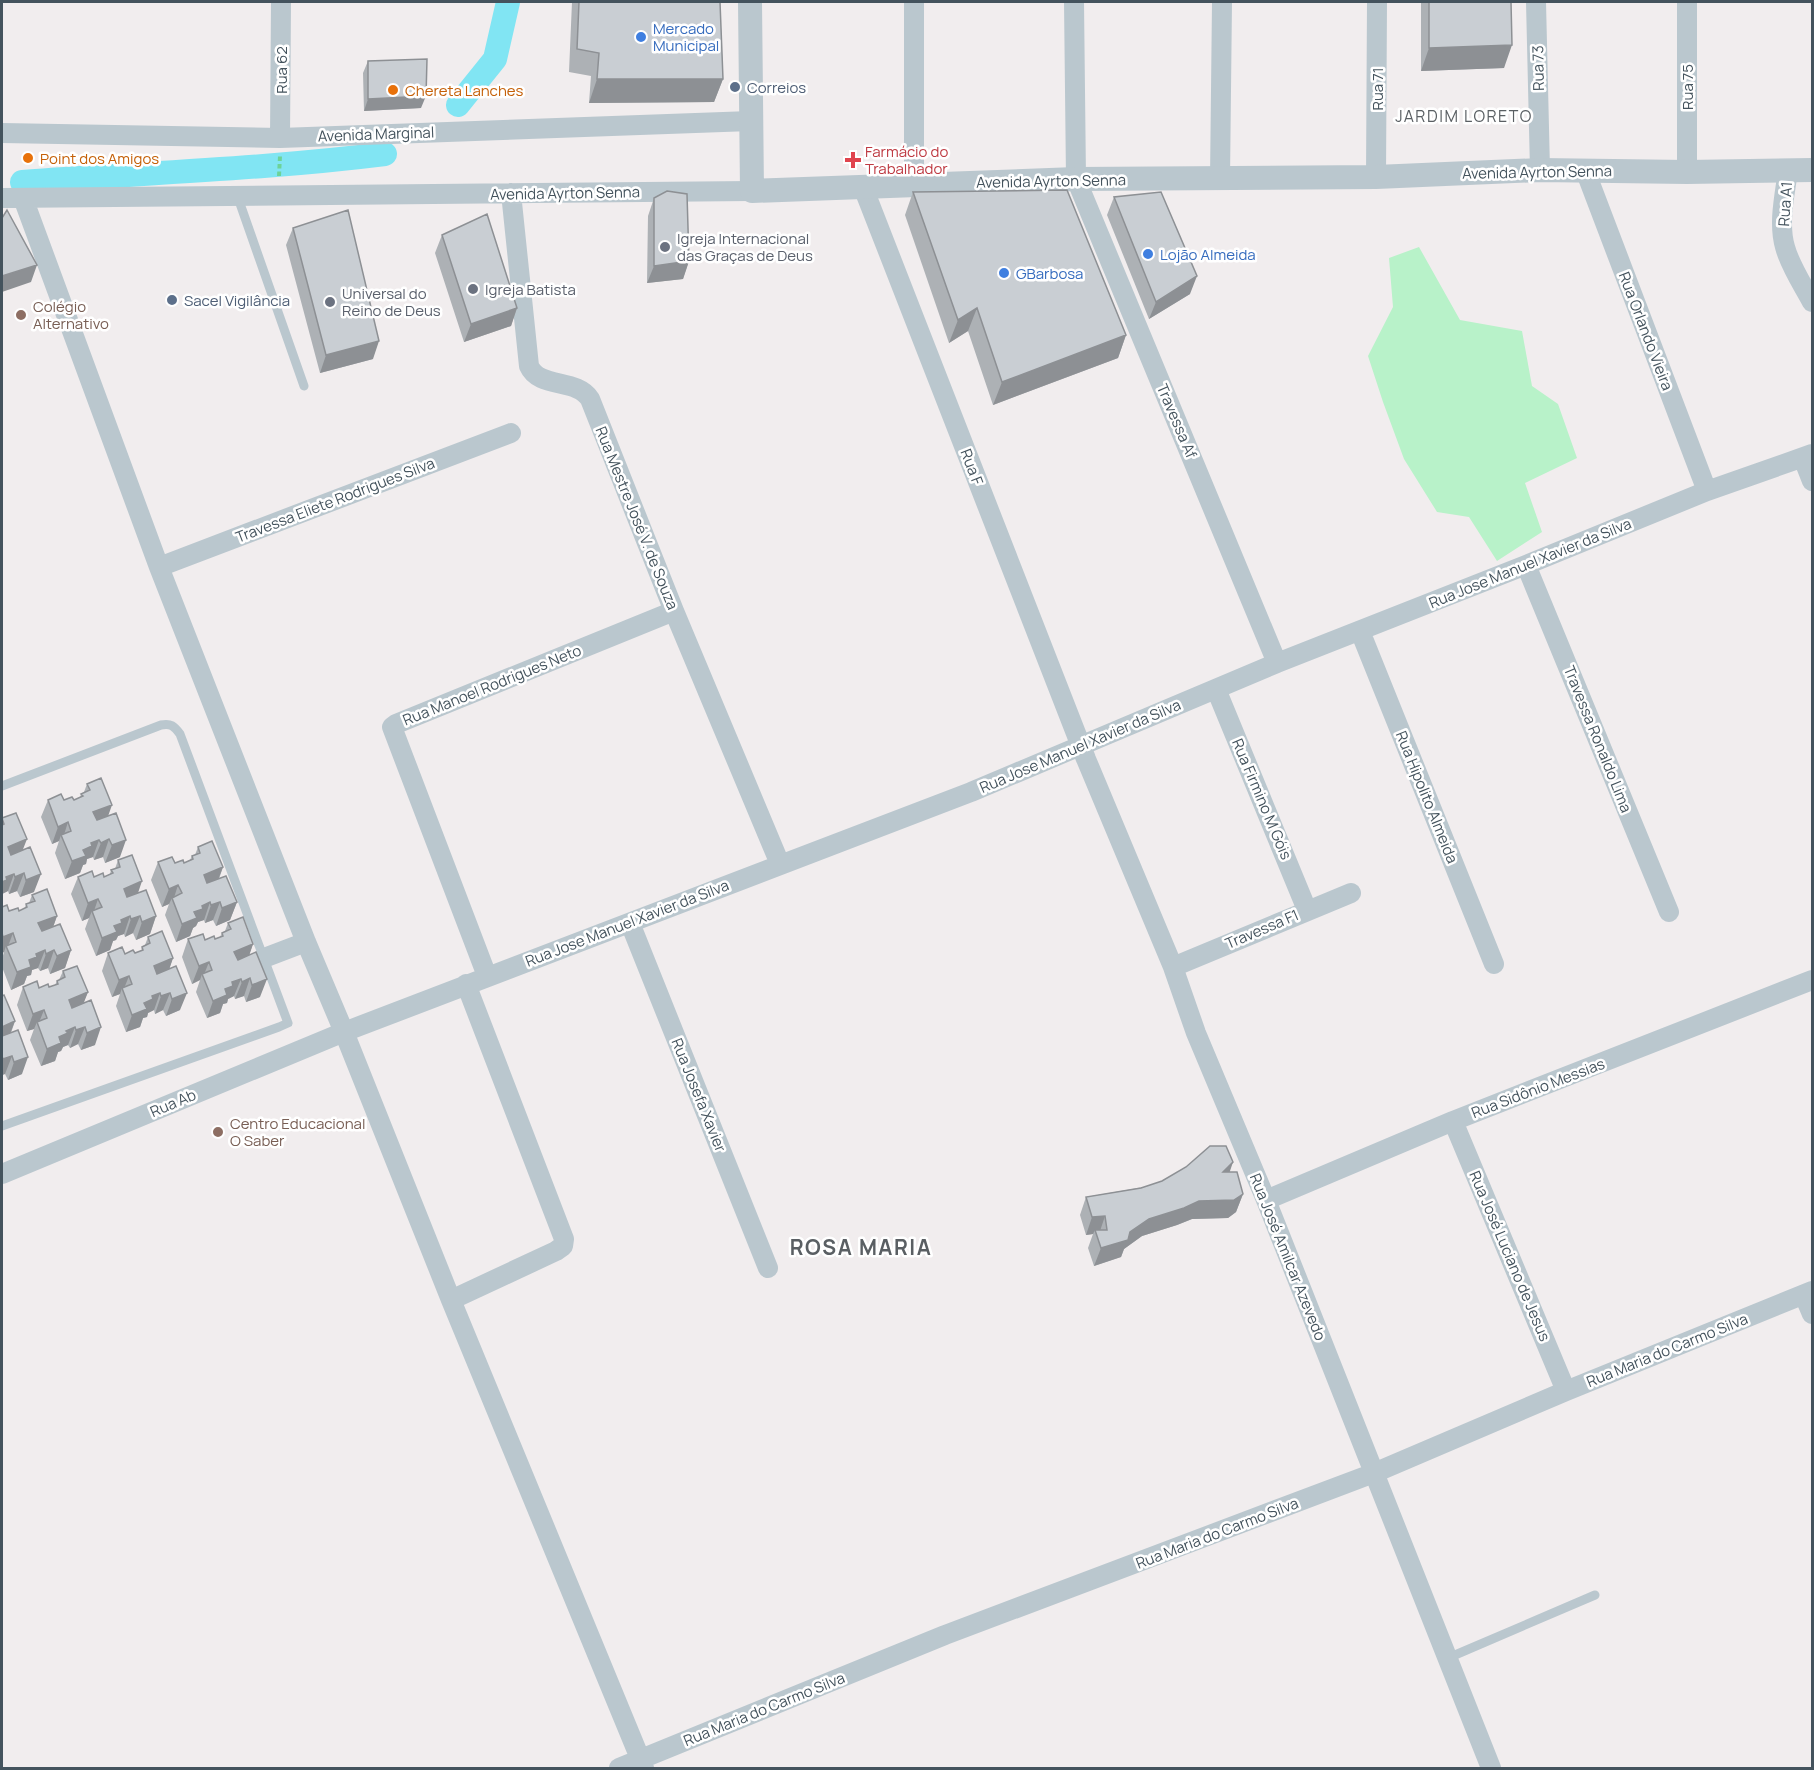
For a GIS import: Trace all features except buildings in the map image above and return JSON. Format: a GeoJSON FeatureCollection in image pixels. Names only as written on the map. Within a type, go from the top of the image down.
{"type":"FeatureCollection","features":[{"type":"Feature","properties":{"kind":"street","name":"Rua 62"},"geometry":{"type":"LineString","coordinates":[[280,145],[281,2]]}},
{"type":"Feature","properties":{"kind":"street"},"geometry":{"type":"LineString","coordinates":[[750,2],[752,191]]}},
{"type":"Feature","properties":{"kind":"street"},"geometry":{"type":"LineString","coordinates":[[914,2],[914,184]]}},
{"type":"Feature","properties":{"kind":"street"},"geometry":{"type":"LineString","coordinates":[[1074,2],[1076,179]]}},
{"type":"Feature","properties":{"kind":"street"},"geometry":{"type":"LineString","coordinates":[[1220,179],[1222,2]]}},
{"type":"Feature","properties":{"kind":"street","name":"Rua 71"},"geometry":{"type":"LineString","coordinates":[[1376,177],[1377,2]]}},
{"type":"Feature","properties":{"kind":"street","name":"Rua 73"},"geometry":{"type":"LineString","coordinates":[[1536,2],[1540,170]]}},
{"type":"Feature","properties":{"kind":"street","name":"Rua 75"},"geometry":{"type":"LineString","coordinates":[[1687,172],[1688,2]]}},
{"type":"Feature","properties":{"kind":"street","name":"Avenida Marginal"},"geometry":{"type":"LineString","coordinates":[[2,133],[280,145],[751,121]]}},
{"type":"Feature","properties":{"kind":"street","name":"Avenida Ayrton Senna"},"geometry":{"type":"LineString","coordinates":[[2,198],[752,191],[1076,179],[1376,177],[1540,170],[1687,172],[1812,170]]}},
{"type":"Feature","properties":{"kind":"street","name":"Rua Orlando Vieira"},"geometry":{"type":"LineString","coordinates":[[1585,170],[1707,491]]}},
{"type":"Feature","properties":{"kind":"street","name":"Rua A1"},"geometry":{"type":"LineString","coordinates":[[1788,170],[1783,219],[1784,246],[1812,302]]}},
{"type":"Feature","properties":{"kind":"street","name":"Travessa Af"},"geometry":{"type":"LineString","coordinates":[[1076,179],[1277,663]]}},
{"type":"Feature","properties":{"kind":"street","name":"Rua F"},"geometry":{"type":"LineString","coordinates":[[863,187],[1081,747]]}},
{"type":"Feature","properties":{"kind":"street","name":"Rua Mestre José V. de Souza"},"geometry":{"type":"LineString","coordinates":[[511,193],[532,372],[539,377],[588,395],[674,611],[780,864]]}},
{"type":"Feature","properties":{"kind":"street"},"geometry":{"type":"LineString","coordinates":[[23,198],[159,567],[306,942],[642,1764]]}},
{"type":"Feature","properties":{"kind":"street","name":"Travessa Eliete Rodrigues Silva"},"geometry":{"type":"LineString","coordinates":[[159,567],[511,433]]}},
{"type":"Feature","properties":{"kind":"street"},"geometry":{"type":"LineString","coordinates":[[1808,456],[1812,481]]}},
{"type":"Feature","properties":{"kind":"street","name":"Rua Jose Manuel Xavier da Silva"},"geometry":{"type":"LineString","coordinates":[[344,1032],[971,792],[1277,663],[1526,566],[1707,491],[1808,456]]}},
{"type":"Feature","properties":{"kind":"street","name":"Travessa Ronaldo Lima"},"geometry":{"type":"LineString","coordinates":[[1526,566],[1669,912]]}},
{"type":"Feature","properties":{"kind":"street","name":"Rua Manoel Rodrigues Neto"},"geometry":{"type":"LineString","coordinates":[[487,976],[392,727],[674,611]]}},
{"type":"Feature","properties":{"kind":"street","name":"Rua Hipolito Almeida"},"geometry":{"type":"LineString","coordinates":[[1360,631],[1494,964]]}},
{"type":"Feature","properties":{"kind":"street","name":"Rua Firmino M Góis"},"geometry":{"type":"LineString","coordinates":[[1215,689],[1308,910]]}},
{"type":"Feature","properties":{"kind":"street","name":"Rua José Amilcar Azevedo"},"geometry":{"type":"LineString","coordinates":[[1081,747],[1173,967],[1197,1033],[1266,1200],[1491,1768]]}},
{"type":"Feature","properties":{"kind":"street","name":"Travessa F1"},"geometry":{"type":"LineString","coordinates":[[1173,967],[1351,893]]}},
{"type":"Feature","properties":{"kind":"street","name":"Rua Josefa Xavier"},"geometry":{"type":"LineString","coordinates":[[630,923],[768,1268]]}},
{"type":"Feature","properties":{"kind":"street"},"geometry":{"type":"LineString","coordinates":[[264,958],[306,942]]}},
{"type":"Feature","properties":{"kind":"street","name":"Rua Sidônio Messias"},"geometry":{"type":"LineString","coordinates":[[1266,1200],[1453,1121],[1812,980]]}},
{"type":"Feature","properties":{"kind":"street"},"geometry":{"type":"LineString","coordinates":[[451,1300],[556,1251],[562,1246],[564,1239],[466,984]]}},
{"type":"Feature","properties":{"kind":"street","name":"Rua Ab"},"geometry":{"type":"LineString","coordinates":[[2,1174],[344,1032]]}},
{"type":"Feature","properties":{"kind":"street","name":"Rua José Luciano de Jesus"},"geometry":{"type":"LineString","coordinates":[[1453,1121],[1566,1391]]}},
{"type":"Feature","properties":{"kind":"street"},"geometry":{"type":"LineString","coordinates":[[1808,1293],[1812,1314]]}},
{"type":"Feature","properties":{"kind":"street","name":"Rua Maria do Carmo Silva"},"geometry":{"type":"LineString","coordinates":[[619,1768],[642,1764],[945,1635],[1374,1473],[1566,1391],[1808,1293]]}},
{"type":"Feature","properties":{"kind":"lane"},"geometry":{"type":"LineString","coordinates":[[237,195],[304,386]]}},
{"type":"Feature","properties":{"kind":"lane"},"geometry":{"type":"LineString","coordinates":[[2,786],[161,725],[171,724],[176,728],[288,1020],[286,1024],[2,1126]]}},
{"type":"Feature","properties":{"kind":"lane"},"geometry":{"type":"LineString","coordinates":[[1448,1658],[1595,1595]]}},
{"type":"Feature","properties":{"kind":"path"},"geometry":{"type":"LineString","coordinates":[[279,181],[280,145]]}},
{"type":"Feature","properties":{"kind":"green space"},"geometry":{"type":"Polygon","coordinates":[[[1419,247],[1460,320],[1522,331],[1532,386],[1558,404],[1577,458],[1525,483],[1542,532],[1497,561],[1469,517],[1437,512],[1404,459],[1368,356],[1393,307],[1389,258],[1419,247]]]}},
{"type":"Feature","properties":{"kind":"waterway"},"geometry":{"type":"LineString","coordinates":[[458,105],[495,59],[508,2]]}},
{"type":"Feature","properties":{"kind":"waterway"},"geometry":{"type":"LineString","coordinates":[[22,182],[249,167],[385,154]]}},
{"type":"Feature","properties":{"kind":"place","name":"Mercado Municipal"},"geometry":{"type":"Point","coordinates":[641,37]}},
{"type":"Feature","properties":{"kind":"place","name":"Correios"},"geometry":{"type":"Point","coordinates":[735,87]}},
{"type":"Feature","properties":{"kind":"place","name":"Chereta Lanches"},"geometry":{"type":"Point","coordinates":[393,90]}},
{"type":"Feature","properties":{"kind":"place","name":"Point dos Amigos"},"geometry":{"type":"Point","coordinates":[28,158]}},
{"type":"Feature","properties":{"kind":"place","name":"Farmácio do Trabalhador"},"geometry":{"type":"Point","coordinates":[853,160]}},
{"type":"Feature","properties":{"kind":"place","name":"Igreja Internacional das Graças de Deus"},"geometry":{"type":"Point","coordinates":[665,247]}},
{"type":"Feature","properties":{"kind":"place","name":"Lojão Almeida"},"geometry":{"type":"Point","coordinates":[1148,254]}},
{"type":"Feature","properties":{"kind":"place","name":"GBarbosa"},"geometry":{"type":"Point","coordinates":[1004,273]}},
{"type":"Feature","properties":{"kind":"place","name":"Igreja Batista"},"geometry":{"type":"Point","coordinates":[473,289]}},
{"type":"Feature","properties":{"kind":"place","name":"Sacel Vigilância"},"geometry":{"type":"Point","coordinates":[172,300]}},
{"type":"Feature","properties":{"kind":"place","name":"Universal do Reino de Deus"},"geometry":{"type":"Point","coordinates":[330,302]}},
{"type":"Feature","properties":{"kind":"place","name":"Colégio Alternativo"},"geometry":{"type":"Point","coordinates":[21,315]}},
{"type":"Feature","properties":{"kind":"place","name":"Centro Educacional O Saber"},"geometry":{"type":"Point","coordinates":[218,1132]}},
{"type":"Feature","properties":{"kind":"district","name":"JARDIM LORETO"},"geometry":{"type":"Point","coordinates":[1464,116]}},
{"type":"Feature","properties":{"kind":"district","name":"ROSA MARIA"},"geometry":{"type":"Point","coordinates":[861,1247]}}]}
